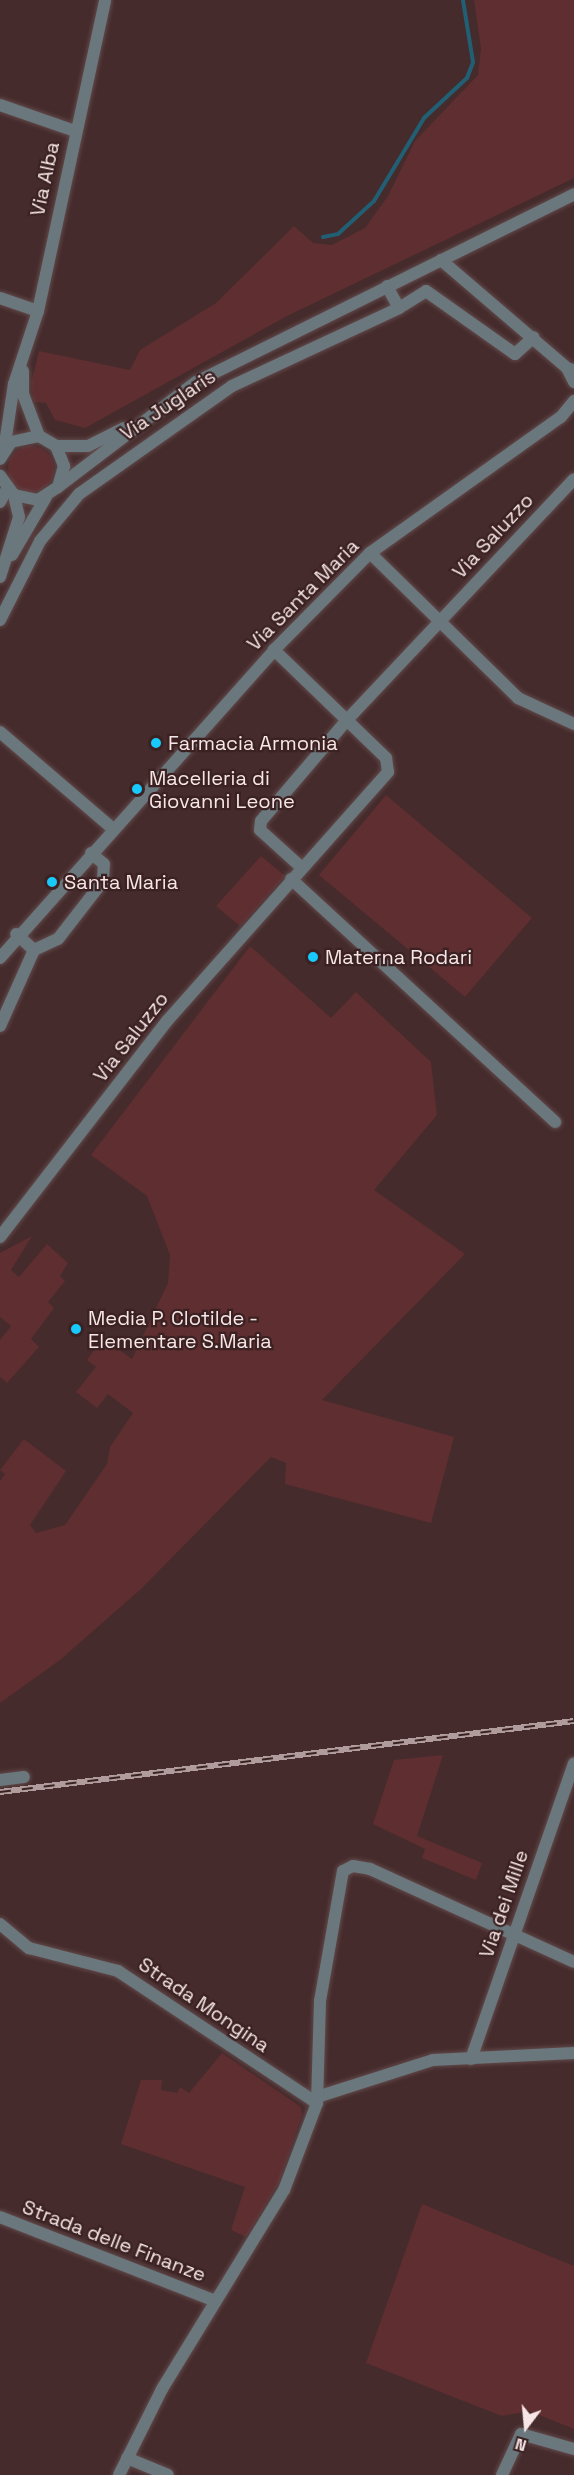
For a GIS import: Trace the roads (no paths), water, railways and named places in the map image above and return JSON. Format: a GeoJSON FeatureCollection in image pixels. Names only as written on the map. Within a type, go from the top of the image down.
{"type":"FeatureCollection","features":[{"type":"Feature","properties":{"kind":"street","name":"Via Alba"},"geometry":{"type":"LineString","coordinates":[[2,454],[14,384],[23,367],[38,311],[105,0]]}},
{"type":"Feature","properties":{"kind":"street"},"geometry":{"type":"LineString","coordinates":[[0,105],[75,131]]}},
{"type":"Feature","properties":{"kind":"street","name":"Via Juglaris"},"geometry":{"type":"LineString","coordinates":[[46,497],[141,420],[196,382],[574,194]]}},
{"type":"Feature","properties":{"kind":"street"},"geometry":{"type":"LineString","coordinates":[[441,260],[570,369],[574,382]]}},
{"type":"Feature","properties":{"kind":"street"},"geometry":{"type":"LineString","coordinates":[[387,286],[399,308]]}},
{"type":"Feature","properties":{"kind":"street","name":"Via Juglaris"},"geometry":{"type":"LineString","coordinates":[[0,620],[40,541],[87,487],[232,386],[399,308],[426,291],[516,354],[534,337]]}},
{"type":"Feature","properties":{"kind":"street"},"geometry":{"type":"LineString","coordinates":[[0,298],[38,311]]}},
{"type":"Feature","properties":{"kind":"street","name":"Via Alba"},"geometry":{"type":"LineString","coordinates":[[23,367],[23,394],[39,436]]}},
{"type":"Feature","properties":{"kind":"street","name":"Via Santa Maria"},"geometry":{"type":"LineString","coordinates":[[0,958],[16,934],[274,651],[370,553],[561,417],[574,401]]}},
{"type":"Feature","properties":{"kind":"street","name":"Via Juglaris"},"geometry":{"type":"LineString","coordinates":[[56,446],[88,446],[141,420]]}},
{"type":"Feature","properties":{"kind":"street"},"geometry":{"type":"LineString","coordinates":[[2,454],[19,437],[39,436],[56,446],[64,466],[58,487]]}},
{"type":"Feature","properties":{"kind":"street"},"geometry":{"type":"LineString","coordinates":[[0,476],[10,492],[19,517],[2,572]]}},
{"type":"Feature","properties":{"kind":"street","name":"Via Saluzzo"},"geometry":{"type":"LineString","coordinates":[[301,867],[260,830],[261,821],[346,721],[574,479]]}},
{"type":"Feature","properties":{"kind":"street"},"geometry":{"type":"LineString","coordinates":[[10,492],[30,500],[46,497]]}},
{"type":"Feature","properties":{"kind":"street"},"geometry":{"type":"LineString","coordinates":[[0,502],[10,492]]}},
{"type":"Feature","properties":{"kind":"street"},"geometry":{"type":"LineString","coordinates":[[2,572],[46,497]]}},
{"type":"Feature","properties":{"kind":"street"},"geometry":{"type":"LineString","coordinates":[[370,553],[441,619],[518,698],[574,724]]}},
{"type":"Feature","properties":{"kind":"street","name":"Via Saluzzo"},"geometry":{"type":"LineString","coordinates":[[0,1237],[166,1021],[388,772],[386,758],[274,651]]}},
{"type":"Feature","properties":{"kind":"street"},"geometry":{"type":"LineString","coordinates":[[0,732],[113,829]]}},
{"type":"Feature","properties":{"kind":"street"},"geometry":{"type":"LineString","coordinates":[[0,1026],[34,950],[58,939],[103,880],[104,864],[91,853]]}},
{"type":"Feature","properties":{"kind":"street"},"geometry":{"type":"LineString","coordinates":[[291,879],[555,1122]]}},
{"type":"Feature","properties":{"kind":"street"},"geometry":{"type":"LineString","coordinates":[[16,934],[34,950]]}},
{"type":"Feature","properties":{"kind":"street","name":"Via dei Mille"},"geometry":{"type":"LineString","coordinates":[[471,2059],[574,1762]]}},
{"type":"Feature","properties":{"kind":"street"},"geometry":{"type":"LineString","coordinates":[[0,1780],[24,1777]]}},
{"type":"Feature","properties":{"kind":"street","name":"Strada delle Finanze"},"geometry":{"type":"LineString","coordinates":[[119,2475],[213,2300],[284,2190],[317,2100],[320,2001],[338,1882],[343,1871],[353,1866],[513,1936]]}},
{"type":"Feature","properties":{"kind":"street","name":"Strada Mongina"},"geometry":{"type":"LineString","coordinates":[[0,1924],[29,1948],[118,1971],[317,2100]]}},
{"type":"Feature","properties":{"kind":"street"},"geometry":{"type":"LineString","coordinates":[[513,1936],[574,1962]]}},
{"type":"Feature","properties":{"kind":"street"},"geometry":{"type":"LineString","coordinates":[[317,2100],[434,2060],[574,2053]]}},
{"type":"Feature","properties":{"kind":"street","name":"Strada delle Finanze"},"geometry":{"type":"LineString","coordinates":[[0,2217],[213,2300]]}},
{"type":"Feature","properties":{"kind":"street"},"geometry":{"type":"LineString","coordinates":[[502,2475],[520,2434],[574,2449]]}},
{"type":"Feature","properties":{"kind":"street"},"geometry":{"type":"LineString","coordinates":[[127,2458],[168,2475]]}},
{"type":"Feature","properties":{"kind":"waterway"},"geometry":{"type":"LineString","coordinates":[[323,237],[338,234],[374,201],[424,118],[467,78],[473,62],[463,0]]}},
{"type":"Feature","properties":{"kind":"railway"},"geometry":{"type":"LineString","coordinates":[[0,1792],[574,1721]]}},
{"type":"Feature","properties":{"kind":"place","name":"Farmacia Armonia"},"geometry":{"type":"Point","coordinates":[156,743]}},
{"type":"Feature","properties":{"kind":"place","name":"Macelleria di Giovanni Leone"},"geometry":{"type":"Point","coordinates":[137,789]}},
{"type":"Feature","properties":{"kind":"place","name":"Santa Maria"},"geometry":{"type":"Point","coordinates":[52,882]}},
{"type":"Feature","properties":{"kind":"place","name":"Materna Rodari"},"geometry":{"type":"Point","coordinates":[313,957]}},
{"type":"Feature","properties":{"kind":"place","name":"Media P. Clotilde - Elementare S.Maria"},"geometry":{"type":"Point","coordinates":[76,1329]}}]}
